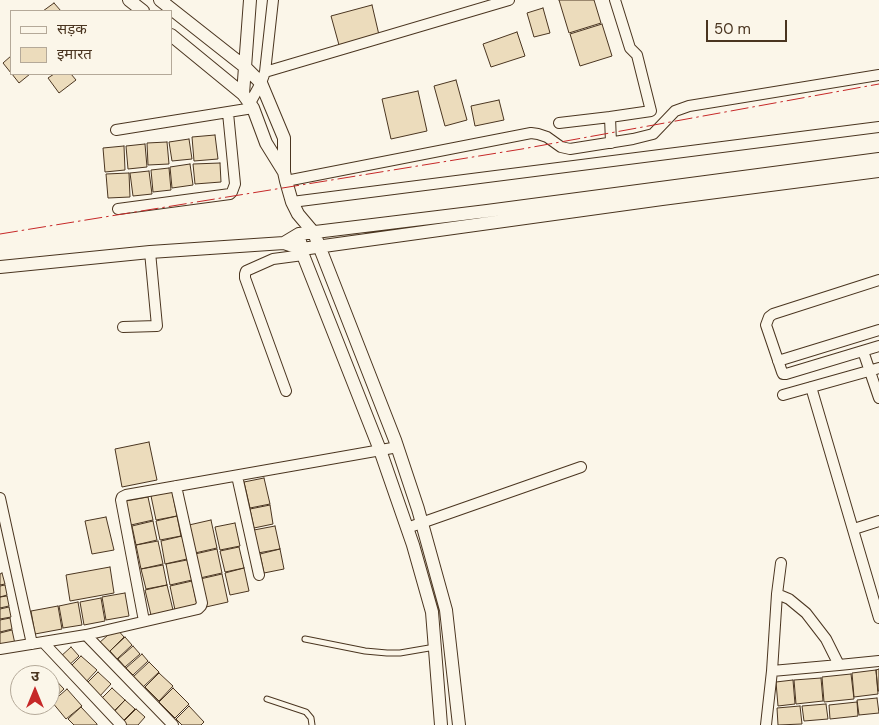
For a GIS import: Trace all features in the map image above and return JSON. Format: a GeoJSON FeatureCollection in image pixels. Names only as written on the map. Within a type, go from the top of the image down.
{"type":"FeatureCollection","features":[{"type":"Feature","properties":{"kind":"street"},"geometry":{"type":"LineString","coordinates":[[129,0],[142,10]]}},
{"type":"Feature","properties":{"kind":"street"},"geometry":{"type":"LineString","coordinates":[[160,0],[245,67],[263,78],[284,138],[285,176],[292,202],[298,214],[314,233],[398,447],[422,523],[446,610],[459,725]]}},
{"type":"Feature","properties":{"kind":"street"},"geometry":{"type":"LineString","coordinates":[[242,0],[249,6],[245,67],[249,102],[266,143],[285,176]]}},
{"type":"Feature","properties":{"kind":"street"},"geometry":{"type":"LineString","coordinates":[[116,130],[228,112],[249,102],[263,78],[273,0]]}},
{"type":"Feature","properties":{"kind":"street"},"geometry":{"type":"LineString","coordinates":[[263,78],[509,0]]}},
{"type":"Feature","properties":{"kind":"street"},"geometry":{"type":"LineString","coordinates":[[559,123],[651,111],[637,55],[630,48],[615,0]]}},
{"type":"Feature","properties":{"kind":"street"},"geometry":{"type":"LineString","coordinates":[[172,36],[249,102]]}},
{"type":"Feature","properties":{"kind":"street"},"geometry":{"type":"LineString","coordinates":[[285,176],[531,133],[547,137],[561,147],[570,149],[644,137],[654,134],[675,111],[689,106],[879,74]]}},
{"type":"Feature","properties":{"kind":"street"},"geometry":{"type":"LineString","coordinates":[[118,209],[230,194],[234,184],[228,112]]}},
{"type":"Feature","properties":{"kind":"street"},"geometry":{"type":"LineString","coordinates":[[608,163],[610,117]]}},
{"type":"Feature","properties":{"kind":"street"},"geometry":{"type":"LineString","coordinates":[[292,202],[879,127]]}},
{"type":"Feature","properties":{"kind":"street"},"geometry":{"type":"LineString","coordinates":[[0,267],[150,252],[284,243],[299,234],[879,159]]}},
{"type":"Feature","properties":{"kind":"street"},"geometry":{"type":"LineString","coordinates":[[286,391],[244,274],[246,270],[273,259],[288,257],[319,246],[879,171]]}},
{"type":"Feature","properties":{"kind":"street"},"geometry":{"type":"LineString","coordinates":[[298,214],[299,234],[303,252],[380,450],[413,545],[432,612],[441,725]]}},
{"type":"Feature","properties":{"kind":"street"},"geometry":{"type":"LineString","coordinates":[[284,243],[303,252]]}},
{"type":"Feature","properties":{"kind":"street"},"geometry":{"type":"LineString","coordinates":[[123,326],[157,326],[150,252]]}},
{"type":"Feature","properties":{"kind":"street"},"geometry":{"type":"LineString","coordinates":[[879,280],[773,314],[769,317],[766,325],[783,374],[879,346]]}},
{"type":"Feature","properties":{"kind":"street"},"geometry":{"type":"LineString","coordinates":[[778,361],[879,330]]}},
{"type":"Feature","properties":{"kind":"street"},"geometry":{"type":"LineString","coordinates":[[863,351],[874,369],[879,398]]}},
{"type":"Feature","properties":{"kind":"street"},"geometry":{"type":"LineString","coordinates":[[783,395],[874,369]]}},
{"type":"Feature","properties":{"kind":"street"},"geometry":{"type":"LineString","coordinates":[[811,387],[879,618]]}},
{"type":"Feature","properties":{"kind":"street"},"geometry":{"type":"LineString","coordinates":[[144,621],[121,500],[122,497],[398,447]]}},
{"type":"Feature","properties":{"kind":"street"},"geometry":{"type":"LineString","coordinates":[[407,528],[581,467]]}},
{"type":"Feature","properties":{"kind":"street"},"geometry":{"type":"LineString","coordinates":[[236,476],[259,575]]}},
{"type":"Feature","properties":{"kind":"street"},"geometry":{"type":"LineString","coordinates":[[0,650],[86,634],[198,609],[202,603],[176,486]]}},
{"type":"Feature","properties":{"kind":"street"},"geometry":{"type":"LineString","coordinates":[[0,498],[37,643],[121,725]]}},
{"type":"Feature","properties":{"kind":"street"},"geometry":{"type":"LineString","coordinates":[[854,529],[879,521]]}},
{"type":"Feature","properties":{"kind":"street"},"geometry":{"type":"LineString","coordinates":[[766,725],[772,671],[776,594],[781,563]]}},
{"type":"Feature","properties":{"kind":"street"},"geometry":{"type":"LineString","coordinates":[[776,594],[789,599],[806,613],[826,639],[840,665]]}},
{"type":"Feature","properties":{"kind":"street"},"geometry":{"type":"LineString","coordinates":[[86,634],[173,725]]}},
{"type":"Feature","properties":{"kind":"street"},"geometry":{"type":"LineString","coordinates":[[772,671],[879,662]]}},
{"type":"Feature","properties":{"kind":"lane"},"geometry":{"type":"LineString","coordinates":[[305,639],[365,651],[387,653],[400,653],[435,647]]}},
{"type":"Feature","properties":{"kind":"lane"},"geometry":{"type":"LineString","coordinates":[[267,699],[306,712],[311,718],[312,725]]}},
{"type":"Feature","properties":{"kind":"building"},"geometry":{"type":"Polygon","coordinates":[[[559,0],[594,0],[601,23],[569,33],[559,0]]]}},
{"type":"Feature","properties":{"kind":"building"},"geometry":{"type":"Polygon","coordinates":[[[54,3],[60,10],[44,10],[54,3]]]}},
{"type":"Feature","properties":{"kind":"building"},"geometry":{"type":"Polygon","coordinates":[[[372,5],[379,35],[339,45],[331,16],[372,5]]]}},
{"type":"Feature","properties":{"kind":"building"},"geometry":{"type":"Polygon","coordinates":[[[543,8],[550,33],[534,37],[527,13],[543,8]]]}},
{"type":"Feature","properties":{"kind":"building"},"geometry":{"type":"Polygon","coordinates":[[[602,24],[612,56],[580,66],[570,34],[602,24]]]}},
{"type":"Feature","properties":{"kind":"building"},"geometry":{"type":"Polygon","coordinates":[[[517,32],[525,56],[491,67],[483,44],[517,32]]]}},
{"type":"Feature","properties":{"kind":"building"},"geometry":{"type":"Polygon","coordinates":[[[10,57],[10,72],[3,63],[10,57]]]}},
{"type":"Feature","properties":{"kind":"building"},"geometry":{"type":"Polygon","coordinates":[[[13,75],[29,75],[19,83],[13,75]]]}},
{"type":"Feature","properties":{"kind":"building"},"geometry":{"type":"Polygon","coordinates":[[[52,75],[72,75],[76,80],[59,93],[48,78],[52,75]]]}},
{"type":"Feature","properties":{"kind":"building"},"geometry":{"type":"Polygon","coordinates":[[[456,80],[467,120],[445,126],[434,86],[456,80]]]}},
{"type":"Feature","properties":{"kind":"building"},"geometry":{"type":"Polygon","coordinates":[[[418,91],[427,131],[391,139],[382,99],[418,91]]]}},
{"type":"Feature","properties":{"kind":"building"},"geometry":{"type":"Polygon","coordinates":[[[499,100],[504,120],[475,126],[471,106],[499,100]]]}},
{"type":"Feature","properties":{"kind":"building"},"geometry":{"type":"Polygon","coordinates":[[[215,135],[218,159],[194,161],[192,137],[215,135]]]}},
{"type":"Feature","properties":{"kind":"building"},"geometry":{"type":"Polygon","coordinates":[[[189,139],[192,159],[172,161],[169,142],[189,139]]]}},
{"type":"Feature","properties":{"kind":"building"},"geometry":{"type":"Polygon","coordinates":[[[167,142],[169,164],[148,165],[147,143],[167,142]]]}},
{"type":"Feature","properties":{"kind":"building"},"geometry":{"type":"Polygon","coordinates":[[[145,144],[147,167],[128,169],[126,146],[145,144]]]}},
{"type":"Feature","properties":{"kind":"building"},"geometry":{"type":"Polygon","coordinates":[[[124,146],[125,170],[105,172],[103,148],[124,146]]]}},
{"type":"Feature","properties":{"kind":"building"},"geometry":{"type":"Polygon","coordinates":[[[220,163],[221,182],[195,184],[193,164],[220,163]]]}},
{"type":"Feature","properties":{"kind":"building"},"geometry":{"type":"Polygon","coordinates":[[[190,164],[193,185],[172,188],[170,167],[190,164]]]}},
{"type":"Feature","properties":{"kind":"building"},"geometry":{"type":"Polygon","coordinates":[[[169,168],[171,190],[153,192],[151,170],[169,168]]]}},
{"type":"Feature","properties":{"kind":"building"},"geometry":{"type":"Polygon","coordinates":[[[149,171],[152,194],[133,196],[130,173],[149,171]]]}},
{"type":"Feature","properties":{"kind":"building"},"geometry":{"type":"Polygon","coordinates":[[[129,173],[130,197],[108,198],[106,174],[129,173]]]}},
{"type":"Feature","properties":{"kind":"building"},"geometry":{"type":"Polygon","coordinates":[[[149,442],[157,480],[122,487],[115,449],[149,442]]]}},
{"type":"Feature","properties":{"kind":"building"},"geometry":{"type":"Polygon","coordinates":[[[264,478],[270,504],[250,508],[244,482],[264,478]]]}},
{"type":"Feature","properties":{"kind":"building"},"geometry":{"type":"Polygon","coordinates":[[[172,491],[177,516],[156,520],[151,496],[172,491]]]}},
{"type":"Feature","properties":{"kind":"building"},"geometry":{"type":"Polygon","coordinates":[[[148,497],[153,520],[131,525],[126,501],[148,497]]]}},
{"type":"Feature","properties":{"kind":"building"},"geometry":{"type":"Polygon","coordinates":[[[270,505],[273,524],[254,528],[250,509],[270,505]]]}},
{"type":"Feature","properties":{"kind":"building"},"geometry":{"type":"Polygon","coordinates":[[[177,516],[181,536],[160,540],[156,521],[177,516]]]}},
{"type":"Feature","properties":{"kind":"building"},"geometry":{"type":"Polygon","coordinates":[[[106,517],[114,550],[92,554],[85,521],[106,517]]]}},
{"type":"Feature","properties":{"kind":"building"},"geometry":{"type":"Polygon","coordinates":[[[211,520],[217,548],[195,553],[189,525],[211,520]]]}},
{"type":"Feature","properties":{"kind":"building"},"geometry":{"type":"Polygon","coordinates":[[[153,521],[157,540],[136,545],[132,526],[153,521]]]}},
{"type":"Feature","properties":{"kind":"building"},"geometry":{"type":"Polygon","coordinates":[[[235,523],[240,546],[220,550],[215,527],[235,523]]]}},
{"type":"Feature","properties":{"kind":"building"},"geometry":{"type":"Polygon","coordinates":[[[275,526],[280,549],[258,553],[254,530],[275,526]]]}},
{"type":"Feature","properties":{"kind":"building"},"geometry":{"type":"Polygon","coordinates":[[[182,536],[187,559],[165,564],[161,541],[182,536]]]}},
{"type":"Feature","properties":{"kind":"building"},"geometry":{"type":"Polygon","coordinates":[[[158,541],[163,564],[141,569],[136,545],[158,541]]]}},
{"type":"Feature","properties":{"kind":"building"},"geometry":{"type":"Polygon","coordinates":[[[239,547],[244,568],[225,572],[220,551],[239,547]]]}},
{"type":"Feature","properties":{"kind":"building"},"geometry":{"type":"Polygon","coordinates":[[[217,549],[222,573],[200,578],[195,554],[217,549]]]}},
{"type":"Feature","properties":{"kind":"building"},"geometry":{"type":"Polygon","coordinates":[[[280,549],[284,569],[264,573],[260,554],[280,549]]]}},
{"type":"Feature","properties":{"kind":"building"},"geometry":{"type":"Polygon","coordinates":[[[187,560],[192,580],[170,585],[166,564],[187,560]]]}},
{"type":"Feature","properties":{"kind":"building"},"geometry":{"type":"Polygon","coordinates":[[[163,565],[167,585],[146,589],[141,569],[163,565]]]}},
{"type":"Feature","properties":{"kind":"building"},"geometry":{"type":"Polygon","coordinates":[[[110,567],[114,593],[70,601],[66,575],[110,567]]]}},
{"type":"Feature","properties":{"kind":"building"},"geometry":{"type":"Polygon","coordinates":[[[244,568],[249,591],[230,595],[225,573],[244,568]]]}},
{"type":"Feature","properties":{"kind":"building"},"geometry":{"type":"Polygon","coordinates":[[[2,573],[5,584],[0,585],[0,574],[2,573]]]}},
{"type":"Feature","properties":{"kind":"building"},"geometry":{"type":"Polygon","coordinates":[[[222,574],[228,602],[206,607],[200,579],[222,574]]]}},
{"type":"Feature","properties":{"kind":"building"},"geometry":{"type":"Polygon","coordinates":[[[192,581],[197,605],[175,610],[170,586],[192,581]]]}},
{"type":"Feature","properties":{"kind":"building"},"geometry":{"type":"Polygon","coordinates":[[[5,585],[7,595],[0,597],[0,586],[5,585]]]}},
{"type":"Feature","properties":{"kind":"building"},"geometry":{"type":"Polygon","coordinates":[[[167,585],[173,610],[151,615],[145,590],[167,585]]]}},
{"type":"Feature","properties":{"kind":"building"},"geometry":{"type":"Polygon","coordinates":[[[125,593],[129,616],[106,620],[102,597],[125,593]]]}},
{"type":"Feature","properties":{"kind":"building"},"geometry":{"type":"Polygon","coordinates":[[[7,596],[9,606],[0,608],[0,597],[7,596]]]}},
{"type":"Feature","properties":{"kind":"building"},"geometry":{"type":"Polygon","coordinates":[[[101,598],[105,621],[84,625],[80,602],[101,598]]]}},
{"type":"Feature","properties":{"kind":"building"},"geometry":{"type":"Polygon","coordinates":[[[78,602],[82,625],[63,628],[59,606],[78,602]]]}},
{"type":"Feature","properties":{"kind":"building"},"geometry":{"type":"Polygon","coordinates":[[[58,606],[62,629],[35,634],[31,611],[58,606]]]}},
{"type":"Feature","properties":{"kind":"building"},"geometry":{"type":"Polygon","coordinates":[[[9,607],[11,617],[0,619],[0,609],[9,607]]]}},
{"type":"Feature","properties":{"kind":"building"},"geometry":{"type":"Polygon","coordinates":[[[10,618],[12,629],[0,632],[0,620],[10,618]]]}},
{"type":"Feature","properties":{"kind":"building"},"geometry":{"type":"Polygon","coordinates":[[[116,628],[124,637],[108,653],[99,643],[116,628]]]}},
{"type":"Feature","properties":{"kind":"building"},"geometry":{"type":"Polygon","coordinates":[[[12,630],[15,644],[0,647],[0,633],[12,630]]]}},
{"type":"Feature","properties":{"kind":"building"},"geometry":{"type":"Polygon","coordinates":[[[125,637],[132,645],[117,659],[110,651],[125,637]]]}},
{"type":"Feature","properties":{"kind":"building"},"geometry":{"type":"Polygon","coordinates":[[[133,646],[140,654],[125,667],[118,659],[133,646]]]}},
{"type":"Feature","properties":{"kind":"building"},"geometry":{"type":"Polygon","coordinates":[[[71,647],[79,656],[67,667],[59,658],[71,647]]]}},
{"type":"Feature","properties":{"kind":"building"},"geometry":{"type":"Polygon","coordinates":[[[142,654],[148,661],[133,675],[126,668],[142,654]]]}},
{"type":"Feature","properties":{"kind":"building"},"geometry":{"type":"Polygon","coordinates":[[[81,656],[97,670],[84,684],[68,669],[81,656]]]}},
{"type":"Feature","properties":{"kind":"building"},"geometry":{"type":"Polygon","coordinates":[[[149,662],[159,672],[143,687],[133,677],[149,662]]]}},
{"type":"Feature","properties":{"kind":"building"},"geometry":{"type":"Polygon","coordinates":[[[879,669],[879,691],[878,691],[876,670],[879,669]]]}},
{"type":"Feature","properties":{"kind":"building"},"geometry":{"type":"Polygon","coordinates":[[[876,670],[878,694],[854,697],[852,673],[876,670]]]}},
{"type":"Feature","properties":{"kind":"building"},"geometry":{"type":"Polygon","coordinates":[[[98,672],[111,684],[99,697],[85,685],[98,672]]]}},
{"type":"Feature","properties":{"kind":"building"},"geometry":{"type":"Polygon","coordinates":[[[159,673],[173,686],[159,701],[145,687],[159,673]]]}},
{"type":"Feature","properties":{"kind":"building"},"geometry":{"type":"Polygon","coordinates":[[[851,674],[854,699],[824,702],[822,677],[851,674]]]}},
{"type":"Feature","properties":{"kind":"building"},"geometry":{"type":"Polygon","coordinates":[[[821,678],[823,701],[796,704],[794,680],[821,678]]]}},
{"type":"Feature","properties":{"kind":"building"},"geometry":{"type":"Polygon","coordinates":[[[793,680],[795,704],[778,706],[776,682],[793,680]]]}},
{"type":"Feature","properties":{"kind":"building"},"geometry":{"type":"Polygon","coordinates":[[[60,685],[64,689],[60,693],[60,685]]]}},
{"type":"Feature","properties":{"kind":"building"},"geometry":{"type":"Polygon","coordinates":[[[112,688],[125,700],[113,712],[100,700],[112,688]]]}},
{"type":"Feature","properties":{"kind":"building"},"geometry":{"type":"Polygon","coordinates":[[[173,688],[189,704],[175,718],[159,702],[173,688]]]}},
{"type":"Feature","properties":{"kind":"building"},"geometry":{"type":"Polygon","coordinates":[[[67,689],[82,706],[66,719],[60,712],[60,695],[67,689]]]}},
{"type":"Feature","properties":{"kind":"building"},"geometry":{"type":"Polygon","coordinates":[[[877,698],[879,713],[859,715],[857,700],[877,698]]]}},
{"type":"Feature","properties":{"kind":"building"},"geometry":{"type":"Polygon","coordinates":[[[125,700],[135,709],[122,722],[113,713],[125,700]]]}},
{"type":"Feature","properties":{"kind":"building"},"geometry":{"type":"Polygon","coordinates":[[[857,702],[858,716],[830,719],[829,705],[857,702]]]}},
{"type":"Feature","properties":{"kind":"building"},"geometry":{"type":"Polygon","coordinates":[[[826,704],[828,719],[804,721],[802,706],[826,704]]]}},
{"type":"Feature","properties":{"kind":"building"},"geometry":{"type":"Polygon","coordinates":[[[189,706],[204,722],[201,725],[182,725],[176,719],[189,706]]]}},
{"type":"Feature","properties":{"kind":"building"},"geometry":{"type":"Polygon","coordinates":[[[800,706],[802,724],[778,725],[777,708],[800,706]]]}},
{"type":"Feature","properties":{"kind":"building"},"geometry":{"type":"Polygon","coordinates":[[[81,707],[97,725],[74,725],[68,719],[81,707]]]}},
{"type":"Feature","properties":{"kind":"building"},"geometry":{"type":"Polygon","coordinates":[[[136,709],[145,717],[138,725],[126,725],[123,722],[136,709]]]}},
{"type":"Feature","properties":{"kind":"power"},"geometry":{"type":"LineString","coordinates":[[0,234],[522,149],[879,84]]}}]}
